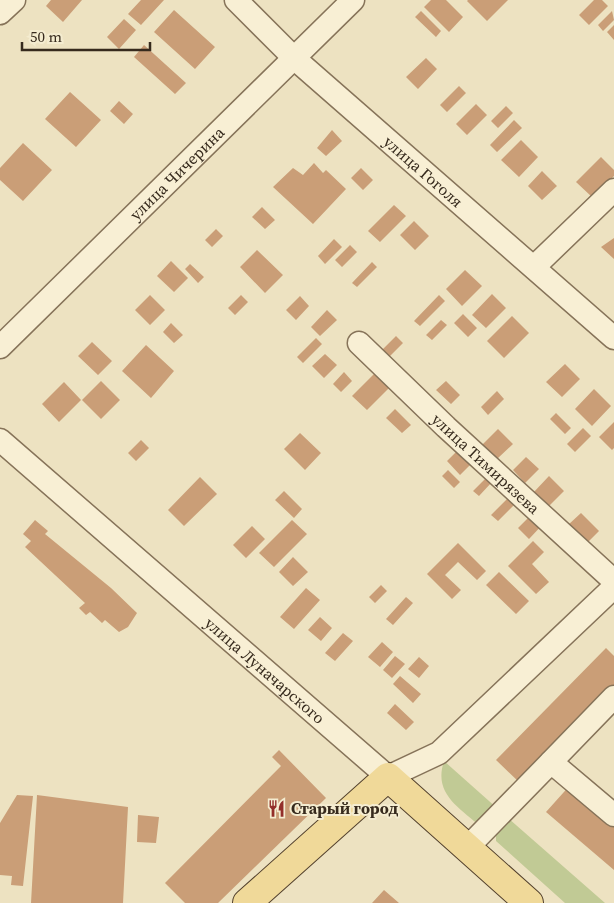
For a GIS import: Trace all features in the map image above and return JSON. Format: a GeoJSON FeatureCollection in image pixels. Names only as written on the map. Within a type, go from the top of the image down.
{"type":"FeatureCollection","features":[{"type":"Feature","properties":{"kind":"main road","name":"улица Луначарского"},"geometry":{"type":"LineString","coordinates":[[388,777],[529,903]]}},
{"type":"Feature","properties":{"kind":"main road"},"geometry":{"type":"LineString","coordinates":[[247,903],[388,777]]}},
{"type":"Feature","properties":{"kind":"street"},"geometry":{"type":"LineString","coordinates":[[0,13],[14,0]]}},
{"type":"Feature","properties":{"kind":"street","name":"улица Гоголя"},"geometry":{"type":"LineString","coordinates":[[236,0],[295,59],[614,338]]}},
{"type":"Feature","properties":{"kind":"street","name":"улица Чичерина"},"geometry":{"type":"LineString","coordinates":[[0,347],[353,0]]}},
{"type":"Feature","properties":{"kind":"street"},"geometry":{"type":"LineString","coordinates":[[534,267],[614,190]]}},
{"type":"Feature","properties":{"kind":"street","name":"улица Тимирязева"},"geometry":{"type":"LineString","coordinates":[[360,343],[446,427],[614,581]]}},
{"type":"Feature","properties":{"kind":"street","name":"улица Луначарского"},"geometry":{"type":"LineString","coordinates":[[0,440],[388,777]]}},
{"type":"Feature","properties":{"kind":"street"},"geometry":{"type":"LineString","coordinates":[[388,777],[439,753],[614,587]]}},
{"type":"Feature","properties":{"kind":"street"},"geometry":{"type":"LineString","coordinates":[[467,848],[614,697]]}},
{"type":"Feature","properties":{"kind":"street"},"geometry":{"type":"LineString","coordinates":[[551,762],[614,815]]}},
{"type":"Feature","properties":{"kind":"green space"},"geometry":{"type":"Polygon","coordinates":[[[444,761],[498,809],[481,827],[450,799],[445,791],[442,782],[444,761]]]}},
{"type":"Feature","properties":{"kind":"green space"},"geometry":{"type":"Polygon","coordinates":[[[508,818],[605,903],[565,903],[496,841],[496,832],[508,818]]]}},
{"type":"Feature","properties":{"kind":"building"},"geometry":{"type":"Polygon","coordinates":[[[51,0],[82,0],[63,22],[46,6],[51,0]]]}},
{"type":"Feature","properties":{"kind":"building"},"geometry":{"type":"Polygon","coordinates":[[[141,0],[164,0],[141,25],[128,14],[141,0]]]}},
{"type":"Feature","properties":{"kind":"building"},"geometry":{"type":"Polygon","coordinates":[[[431,0],[446,0],[463,17],[449,32],[424,7],[431,0]]]}},
{"type":"Feature","properties":{"kind":"building"},"geometry":{"type":"Polygon","coordinates":[[[468,0],[508,0],[487,21],[468,0]]]}},
{"type":"Feature","properties":{"kind":"building"},"geometry":{"type":"Polygon","coordinates":[[[594,0],[602,0],[608,6],[589,25],[579,15],[594,0]]]}},
{"type":"Feature","properties":{"kind":"building"},"geometry":{"type":"Polygon","coordinates":[[[174,10],[215,47],[195,69],[154,32],[174,10]]]}},
{"type":"Feature","properties":{"kind":"building"},"geometry":{"type":"Polygon","coordinates":[[[421,11],[441,31],[436,37],[415,17],[421,11]]]}},
{"type":"Feature","properties":{"kind":"building"},"geometry":{"type":"Polygon","coordinates":[[[612,11],[614,20],[603,31],[598,25],[612,11]]]}},
{"type":"Feature","properties":{"kind":"building"},"geometry":{"type":"Polygon","coordinates":[[[124,19],[136,30],[119,49],[107,37],[124,19]]]}},
{"type":"Feature","properties":{"kind":"building"},"geometry":{"type":"Polygon","coordinates":[[[614,25],[614,40],[607,32],[614,25]]]}},
{"type":"Feature","properties":{"kind":"building"},"geometry":{"type":"Polygon","coordinates":[[[144,45],[186,83],[175,94],[134,57],[144,45]]]}},
{"type":"Feature","properties":{"kind":"building"},"geometry":{"type":"Polygon","coordinates":[[[426,58],[437,69],[418,89],[406,77],[426,58]]]}},
{"type":"Feature","properties":{"kind":"building"},"geometry":{"type":"Polygon","coordinates":[[[459,86],[466,93],[447,112],[440,105],[459,86]]]}},
{"type":"Feature","properties":{"kind":"building"},"geometry":{"type":"Polygon","coordinates":[[[70,92],[101,120],[76,147],[45,119],[70,92]]]}},
{"type":"Feature","properties":{"kind":"building"},"geometry":{"type":"Polygon","coordinates":[[[119,101],[133,114],[124,124],[110,111],[119,101]]]}},
{"type":"Feature","properties":{"kind":"building"},"geometry":{"type":"Polygon","coordinates":[[[476,104],[487,115],[467,135],[456,124],[476,104]]]}},
{"type":"Feature","properties":{"kind":"building"},"geometry":{"type":"Polygon","coordinates":[[[506,106],[513,113],[498,128],[491,121],[506,106]]]}},
{"type":"Feature","properties":{"kind":"building"},"geometry":{"type":"Polygon","coordinates":[[[514,120],[522,128],[497,152],[490,145],[514,120]]]}},
{"type":"Feature","properties":{"kind":"building"},"geometry":{"type":"Polygon","coordinates":[[[332,130],[342,141],[326,156],[317,148],[332,130]]]}},
{"type":"Feature","properties":{"kind":"building"},"geometry":{"type":"Polygon","coordinates":[[[521,140],[538,157],[519,177],[501,160],[521,140]]]}},
{"type":"Feature","properties":{"kind":"building"},"geometry":{"type":"Polygon","coordinates":[[[23,143],[52,170],[23,201],[0,180],[0,168],[23,143]]]}},
{"type":"Feature","properties":{"kind":"building"},"geometry":{"type":"Polygon","coordinates":[[[601,157],[614,170],[614,176],[592,197],[576,182],[601,157]]]}},
{"type":"Feature","properties":{"kind":"building"},"geometry":{"type":"Polygon","coordinates":[[[314,163],[323,173],[326,170],[346,189],[313,224],[273,187],[293,168],[303,175],[314,163]]]}},
{"type":"Feature","properties":{"kind":"building"},"geometry":{"type":"Polygon","coordinates":[[[361,168],[373,180],[363,190],[351,178],[361,168]]]}},
{"type":"Feature","properties":{"kind":"building"},"geometry":{"type":"Polygon","coordinates":[[[542,171],[557,186],[542,200],[528,186],[542,171]]]}},
{"type":"Feature","properties":{"kind":"building"},"geometry":{"type":"Polygon","coordinates":[[[394,205],[406,216],[380,242],[368,231],[394,205]]]}},
{"type":"Feature","properties":{"kind":"building"},"geometry":{"type":"Polygon","coordinates":[[[262,207],[275,220],[265,229],[252,217],[262,207]]]}},
{"type":"Feature","properties":{"kind":"building"},"geometry":{"type":"Polygon","coordinates":[[[414,221],[429,236],[415,250],[400,235],[414,221]]]}},
{"type":"Feature","properties":{"kind":"building"},"geometry":{"type":"Polygon","coordinates":[[[216,229],[223,236],[212,247],[205,240],[216,229]]]}},
{"type":"Feature","properties":{"kind":"building"},"geometry":{"type":"Polygon","coordinates":[[[614,238],[614,259],[601,247],[614,238]]]}},
{"type":"Feature","properties":{"kind":"building"},"geometry":{"type":"Polygon","coordinates":[[[334,239],[342,247],[325,264],[318,256],[334,239]]]}},
{"type":"Feature","properties":{"kind":"building"},"geometry":{"type":"Polygon","coordinates":[[[350,245],[357,252],[342,267],[335,260],[350,245]]]}},
{"type":"Feature","properties":{"kind":"building"},"geometry":{"type":"Polygon","coordinates":[[[257,250],[283,275],[265,293],[240,267],[257,250]]]}},
{"type":"Feature","properties":{"kind":"building"},"geometry":{"type":"Polygon","coordinates":[[[171,261],[188,278],[174,292],[157,276],[171,261]]]}},
{"type":"Feature","properties":{"kind":"building"},"geometry":{"type":"Polygon","coordinates":[[[372,262],[377,267],[357,287],[352,283],[372,262]]]}},
{"type":"Feature","properties":{"kind":"building"},"geometry":{"type":"Polygon","coordinates":[[[190,264],[204,277],[198,283],[185,269],[190,264]]]}},
{"type":"Feature","properties":{"kind":"building"},"geometry":{"type":"Polygon","coordinates":[[[465,270],[482,286],[462,306],[446,289],[465,270]]]}},
{"type":"Feature","properties":{"kind":"building"},"geometry":{"type":"Polygon","coordinates":[[[492,294],[506,308],[486,328],[472,315],[492,294]]]}},
{"type":"Feature","properties":{"kind":"building"},"geometry":{"type":"Polygon","coordinates":[[[150,295],[165,310],[150,325],[135,310],[150,295]]]}},
{"type":"Feature","properties":{"kind":"building"},"geometry":{"type":"Polygon","coordinates":[[[241,295],[248,302],[235,315],[228,308],[241,295]]]}},
{"type":"Feature","properties":{"kind":"building"},"geometry":{"type":"Polygon","coordinates":[[[439,295],[445,301],[420,326],[414,321],[439,295]]]}},
{"type":"Feature","properties":{"kind":"building"},"geometry":{"type":"Polygon","coordinates":[[[300,296],[309,306],[296,320],[286,310],[300,296]]]}},
{"type":"Feature","properties":{"kind":"building"},"geometry":{"type":"Polygon","coordinates":[[[327,310],[337,320],[320,336],[311,327],[327,310]]]}},
{"type":"Feature","properties":{"kind":"building"},"geometry":{"type":"Polygon","coordinates":[[[463,314],[477,328],[468,337],[454,323],[463,314]]]}},
{"type":"Feature","properties":{"kind":"building"},"geometry":{"type":"Polygon","coordinates":[[[512,316],[529,333],[504,358],[487,341],[512,316]]]}},
{"type":"Feature","properties":{"kind":"building"},"geometry":{"type":"Polygon","coordinates":[[[441,320],[447,325],[432,340],[426,335],[441,320]]]}},
{"type":"Feature","properties":{"kind":"building"},"geometry":{"type":"Polygon","coordinates":[[[171,323],[183,335],[174,343],[163,332],[171,323]]]}},
{"type":"Feature","properties":{"kind":"building"},"geometry":{"type":"Polygon","coordinates":[[[396,336],[403,343],[389,357],[382,350],[396,336]]]}},
{"type":"Feature","properties":{"kind":"building"},"geometry":{"type":"Polygon","coordinates":[[[316,338],[322,344],[303,363],[297,357],[316,338]]]}},
{"type":"Feature","properties":{"kind":"building"},"geometry":{"type":"Polygon","coordinates":[[[92,342],[112,361],[98,375],[78,356],[92,342]]]}},
{"type":"Feature","properties":{"kind":"building"},"geometry":{"type":"Polygon","coordinates":[[[146,345],[174,371],[151,398],[122,371],[146,345]]]}},
{"type":"Feature","properties":{"kind":"building"},"geometry":{"type":"Polygon","coordinates":[[[325,354],[337,365],[324,378],[312,366],[325,354]]]}},
{"type":"Feature","properties":{"kind":"building"},"geometry":{"type":"Polygon","coordinates":[[[565,364],[580,379],[562,397],[546,382],[565,364]]]}},
{"type":"Feature","properties":{"kind":"building"},"geometry":{"type":"Polygon","coordinates":[[[344,372],[352,381],[341,392],[333,384],[344,372]]]}},
{"type":"Feature","properties":{"kind":"building"},"geometry":{"type":"Polygon","coordinates":[[[375,373],[390,387],[367,410],[352,396],[375,373]]]}},
{"type":"Feature","properties":{"kind":"building"},"geometry":{"type":"Polygon","coordinates":[[[101,381],[120,400],[101,419],[82,400],[101,381]]]}},
{"type":"Feature","properties":{"kind":"building"},"geometry":{"type":"Polygon","coordinates":[[[446,381],[460,395],[451,404],[436,390],[446,381]]]}},
{"type":"Feature","properties":{"kind":"building"},"geometry":{"type":"Polygon","coordinates":[[[64,382],[81,400],[59,422],[42,404],[64,382]]]}},
{"type":"Feature","properties":{"kind":"building"},"geometry":{"type":"Polygon","coordinates":[[[594,389],[611,406],[592,426],[575,409],[594,389]]]}},
{"type":"Feature","properties":{"kind":"building"},"geometry":{"type":"Polygon","coordinates":[[[497,391],[504,399],[488,415],[481,407],[497,391]]]}},
{"type":"Feature","properties":{"kind":"building"},"geometry":{"type":"Polygon","coordinates":[[[395,409],[411,425],[402,433],[386,418],[395,409]]]}},
{"type":"Feature","properties":{"kind":"building"},"geometry":{"type":"Polygon","coordinates":[[[556,413],[571,428],[565,434],[550,419],[556,413]]]}},
{"type":"Feature","properties":{"kind":"building"},"geometry":{"type":"Polygon","coordinates":[[[614,422],[614,448],[612,450],[599,437],[614,422]]]}},
{"type":"Feature","properties":{"kind":"building"},"geometry":{"type":"Polygon","coordinates":[[[583,428],[591,436],[575,452],[567,444],[583,428]]]}},
{"type":"Feature","properties":{"kind":"building"},"geometry":{"type":"Polygon","coordinates":[[[498,429],[513,444],[497,459],[482,445],[498,429]]]}},
{"type":"Feature","properties":{"kind":"building"},"geometry":{"type":"Polygon","coordinates":[[[300,433],[321,453],[305,470],[284,449],[300,433]]]}},
{"type":"Feature","properties":{"kind":"building"},"geometry":{"type":"Polygon","coordinates":[[[141,440],[149,448],[136,461],[128,453],[141,440]]]}},
{"type":"Feature","properties":{"kind":"building"},"geometry":{"type":"Polygon","coordinates":[[[458,450],[472,463],[460,475],[447,461],[458,450]]]}},
{"type":"Feature","properties":{"kind":"building"},"geometry":{"type":"Polygon","coordinates":[[[526,457],[539,469],[525,483],[513,470],[526,457]]]}},
{"type":"Feature","properties":{"kind":"building"},"geometry":{"type":"Polygon","coordinates":[[[448,470],[460,482],[454,488],[442,476],[448,470]]]}},
{"type":"Feature","properties":{"kind":"building"},"geometry":{"type":"Polygon","coordinates":[[[549,476],[564,491],[548,507],[533,493],[549,476]]]}},
{"type":"Feature","properties":{"kind":"building"},"geometry":{"type":"Polygon","coordinates":[[[200,477],[217,494],[184,526],[168,510],[200,477]]]}},
{"type":"Feature","properties":{"kind":"building"},"geometry":{"type":"Polygon","coordinates":[[[487,477],[492,482],[479,496],[473,491],[487,477]]]}},
{"type":"Feature","properties":{"kind":"building"},"geometry":{"type":"Polygon","coordinates":[[[284,491],[302,509],[294,518],[275,500],[284,491]]]}},
{"type":"Feature","properties":{"kind":"building"},"geometry":{"type":"Polygon","coordinates":[[[509,497],[516,503],[498,521],[491,515],[509,497]]]}},
{"type":"Feature","properties":{"kind":"building"},"geometry":{"type":"Polygon","coordinates":[[[533,513],[544,523],[529,539],[518,528],[533,513]]]}},
{"type":"Feature","properties":{"kind":"building"},"geometry":{"type":"Polygon","coordinates":[[[581,513],[599,531],[587,543],[568,525],[581,513]]]}},
{"type":"Feature","properties":{"kind":"building"},"geometry":{"type":"Polygon","coordinates":[[[35,520],[48,531],[45,534],[111,588],[137,613],[128,627],[119,632],[105,620],[102,623],[90,612],[86,615],[79,608],[85,603],[25,547],[31,541],[23,534],[35,520]]]}},
{"type":"Feature","properties":{"kind":"building"},"geometry":{"type":"Polygon","coordinates":[[[292,520],[307,534],[274,567],[259,553],[292,520]]]}},
{"type":"Feature","properties":{"kind":"building"},"geometry":{"type":"Polygon","coordinates":[[[252,526],[265,539],[246,558],[233,545],[252,526]]]}},
{"type":"Feature","properties":{"kind":"building"},"geometry":{"type":"Polygon","coordinates":[[[533,541],[544,552],[532,564],[549,582],[536,594],[508,566],[533,541]]]}},
{"type":"Feature","properties":{"kind":"building"},"geometry":{"type":"Polygon","coordinates":[[[458,543],[486,571],[477,580],[458,562],[445,575],[461,590],[452,599],[427,574],[458,543]]]}},
{"type":"Feature","properties":{"kind":"building"},"geometry":{"type":"Polygon","coordinates":[[[293,557],[308,572],[293,586],[279,572],[293,557]]]}},
{"type":"Feature","properties":{"kind":"building"},"geometry":{"type":"Polygon","coordinates":[[[499,572],[529,601],[516,614],[486,585],[499,572]]]}},
{"type":"Feature","properties":{"kind":"building"},"geometry":{"type":"Polygon","coordinates":[[[381,585],[387,591],[375,603],[369,597],[381,585]]]}},
{"type":"Feature","properties":{"kind":"building"},"geometry":{"type":"Polygon","coordinates":[[[306,588],[320,600],[294,629],[280,617],[306,588]]]}},
{"type":"Feature","properties":{"kind":"building"},"geometry":{"type":"Polygon","coordinates":[[[406,597],[413,603],[393,625],[386,619],[406,597]]]}},
{"type":"Feature","properties":{"kind":"building"},"geometry":{"type":"Polygon","coordinates":[[[320,617],[332,628],[321,641],[308,630],[320,617]]]}},
{"type":"Feature","properties":{"kind":"building"},"geometry":{"type":"Polygon","coordinates":[[[343,633],[353,641],[335,661],[325,653],[343,633]]]}},
{"type":"Feature","properties":{"kind":"building"},"geometry":{"type":"Polygon","coordinates":[[[382,642],[393,652],[380,667],[368,657],[382,642]]]}},
{"type":"Feature","properties":{"kind":"building"},"geometry":{"type":"Polygon","coordinates":[[[606,648],[614,656],[614,689],[521,784],[496,760],[606,648]]]}},
{"type":"Feature","properties":{"kind":"building"},"geometry":{"type":"Polygon","coordinates":[[[395,656],[405,664],[392,678],[383,670],[395,656]]]}},
{"type":"Feature","properties":{"kind":"building"},"geometry":{"type":"Polygon","coordinates":[[[419,657],[429,666],[419,678],[408,669],[419,657]]]}},
{"type":"Feature","properties":{"kind":"building"},"geometry":{"type":"Polygon","coordinates":[[[400,676],[421,694],[413,703],[393,684],[400,676]]]}},
{"type":"Feature","properties":{"kind":"building"},"geometry":{"type":"Polygon","coordinates":[[[395,704],[414,722],[406,730],[387,713],[395,704]]]}},
{"type":"Feature","properties":{"kind":"building"},"geometry":{"type":"Polygon","coordinates":[[[279,750],[326,798],[218,903],[185,903],[165,883],[281,766],[272,757],[279,750]]]}},
{"type":"Feature","properties":{"kind":"building"},"geometry":{"type":"Polygon","coordinates":[[[572,783],[614,821],[614,870],[546,812],[572,783]]]}},
{"type":"Feature","properties":{"kind":"building"},"geometry":{"type":"Polygon","coordinates":[[[17,795],[33,796],[23,886],[11,885],[12,876],[0,875],[0,823],[17,795]]]}},
{"type":"Feature","properties":{"kind":"building"},"geometry":{"type":"Polygon","coordinates":[[[37,795],[128,807],[123,903],[31,903],[37,795]]]}},
{"type":"Feature","properties":{"kind":"building"},"geometry":{"type":"Polygon","coordinates":[[[138,815],[159,817],[156,843],[137,842],[138,815]]]}},
{"type":"Feature","properties":{"kind":"building"},"geometry":{"type":"Polygon","coordinates":[[[384,890],[399,903],[372,903],[384,890]]]}},
{"type":"Feature","properties":{"kind":"place","name":"Старый город"},"geometry":{"type":"Point","coordinates":[277,808]}}]}
